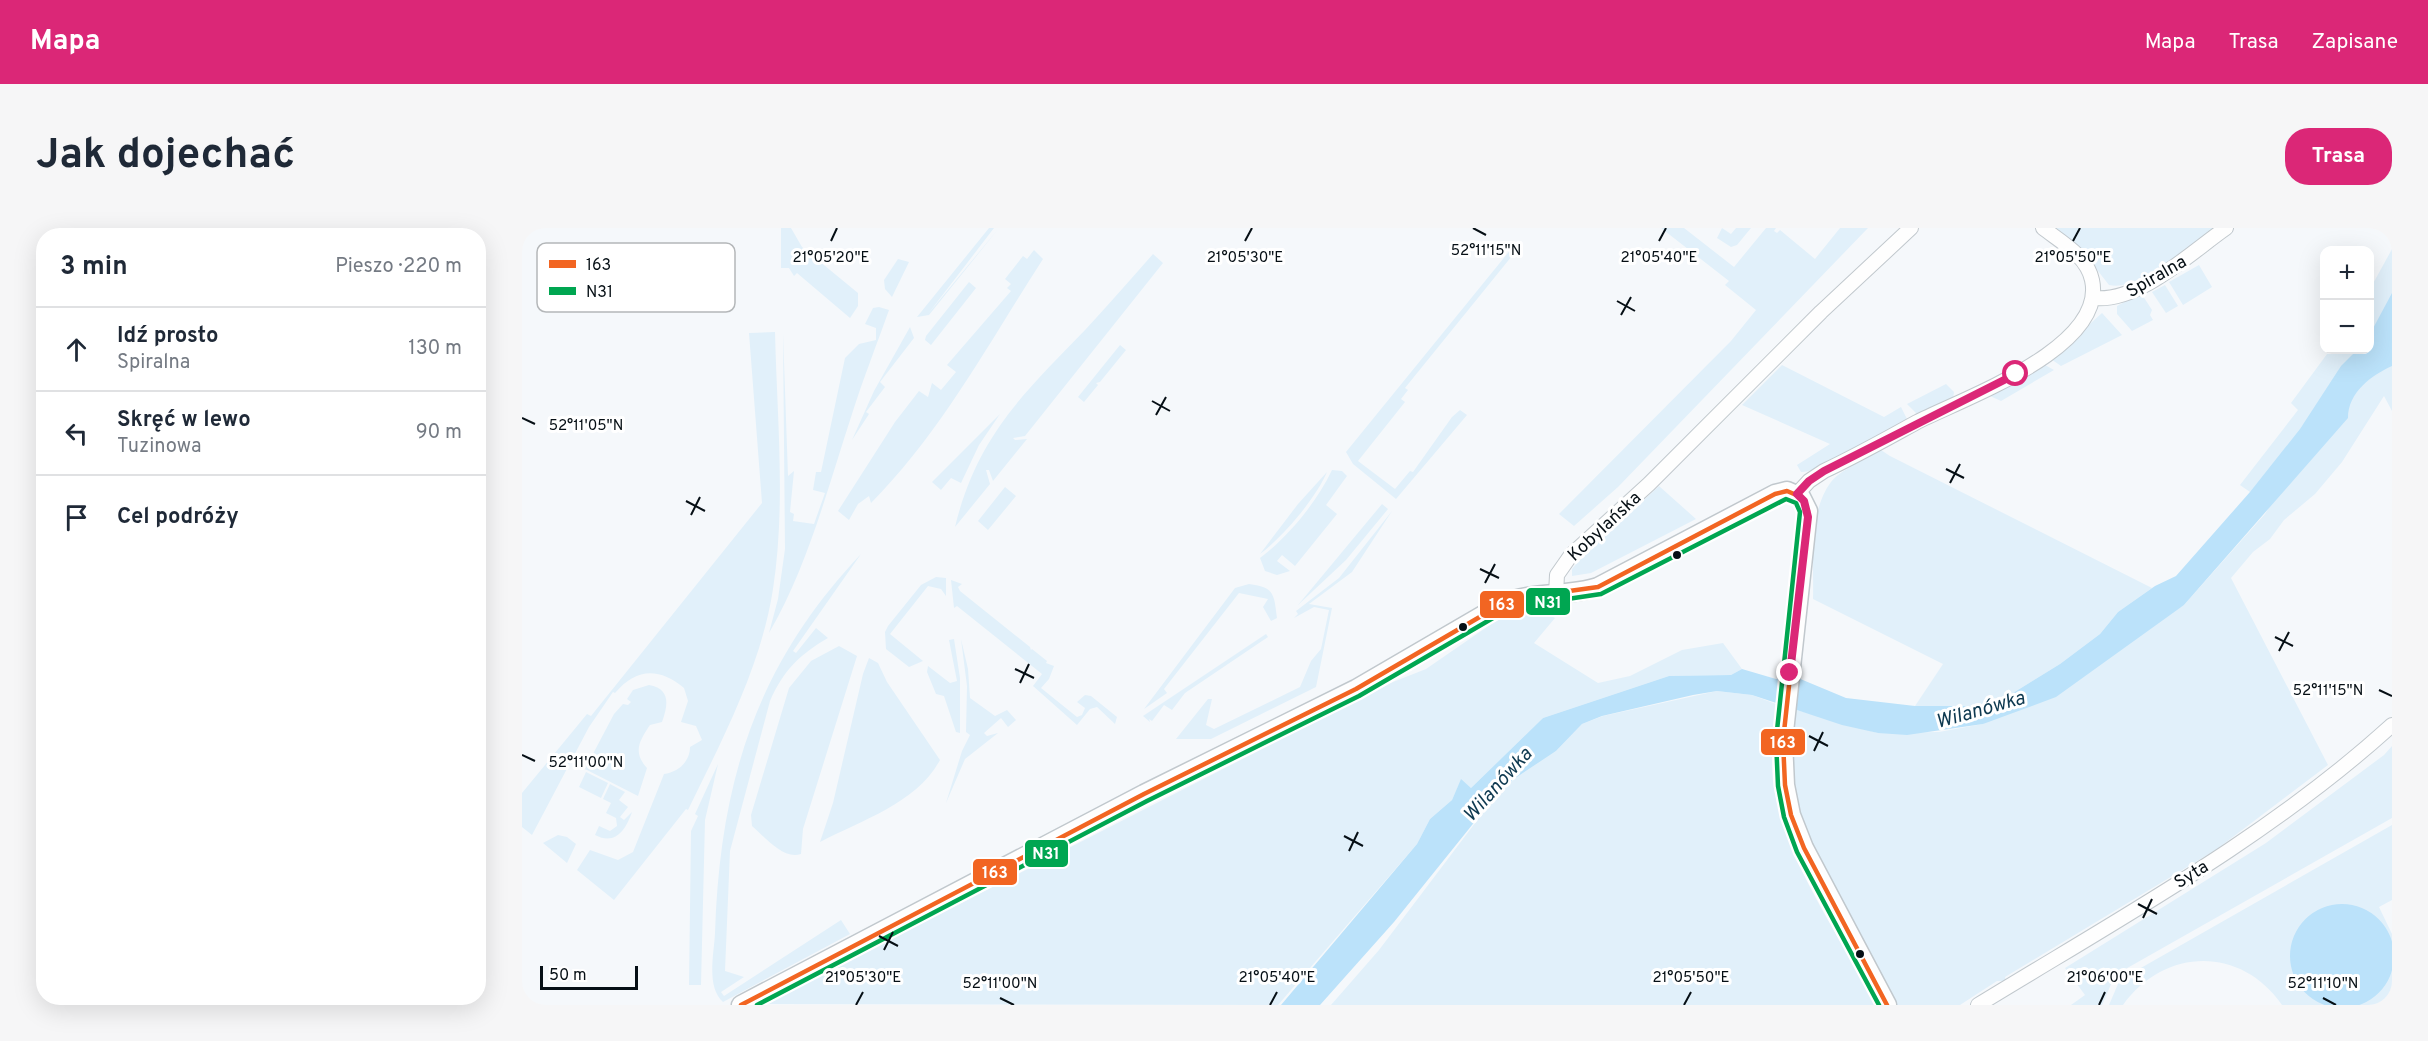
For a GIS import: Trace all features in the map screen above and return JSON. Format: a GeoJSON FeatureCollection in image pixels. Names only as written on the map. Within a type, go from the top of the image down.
{"type":"FeatureCollection","features":[{"type":"Feature","properties":{"kind":"street","name":"Kobylańska"},"geometry":{"type":"LineString","coordinates":[[1556,594],[1557,575],[1571,555],[1649,484],[1821,312],[1911,228]]}},
{"type":"Feature","properties":{"kind":"street"},"geometry":{"type":"LineString","coordinates":[[1797,494],[1809,481],[1824,471],[2044,358],[2076,329],[2086,315],[2092,298],[2093,282],[2084,262],[2043,228]]}},
{"type":"Feature","properties":{"kind":"street","name":"Spiralna"},"geometry":{"type":"LineString","coordinates":[[2092,298],[2106,300],[2120,297],[2185,261],[2226,228]]}},
{"type":"Feature","properties":{"kind":"street"},"geometry":{"type":"LineString","coordinates":[[741,1005],[1162,784],[1356,689],[1502,604],[1526,597],[1598,587],[1775,494],[1787,491],[1797,494],[1804,501],[1808,517],[1790,673],[1783,770],[1795,826],[1887,1005]]}},
{"type":"Feature","properties":{"kind":"street","name":"Syta"},"geometry":{"type":"LineString","coordinates":[[1978,1005],[2220,856],[2284,811],[2392,725]]}},
{"type":"Feature","properties":{"kind":"shaded area"},"geometry":{"type":"Polygon","coordinates":[[[781,228],[791,228],[802,247],[858,293],[858,306],[850,318],[797,273],[794,276],[789,268],[781,268],[781,228]]]}},
{"type":"Feature","properties":{"kind":"shaded area"},"geometry":{"type":"Polygon","coordinates":[[[989,228],[994,228],[928,314],[999,228],[929,315],[917,317],[989,228]]]}},
{"type":"Feature","properties":{"kind":"shaded area"},"geometry":{"type":"Polygon","coordinates":[[[1661,228],[1684,228],[1734,267],[1766,228],[1776,228],[1774,231],[1777,233],[1780,230],[1815,259],[1840,228],[1868,228],[1618,487],[1574,526],[1559,514],[1731,341],[1756,310],[1725,285],[1729,281],[1661,228]]]}},
{"type":"Feature","properties":{"kind":"shaded area"},"geometry":{"type":"Polygon","coordinates":[[[1722,228],[1731,234],[1736,228],[1751,228],[1737,245],[1731,247],[1717,238],[1722,228]]]}},
{"type":"Feature","properties":{"kind":"shaded area"},"geometry":{"type":"Polygon","coordinates":[[[2055,228],[2215,228],[2150,275],[2135,282],[2109,285],[2087,257],[2055,228]]]}},
{"type":"Feature","properties":{"kind":"shaded area"},"geometry":{"type":"Polygon","coordinates":[[[1516,243],[1516,251],[1405,388],[1408,390],[1401,399],[1405,402],[1358,461],[1395,489],[1410,471],[1413,472],[1452,417],[1460,410],[1467,415],[1396,499],[1353,464],[1346,452],[1516,243]]]}},
{"type":"Feature","properties":{"kind":"shaded area"},"geometry":{"type":"Polygon","coordinates":[[[2392,249],[2392,322],[2388,337],[2374,351],[2374,300],[2374,282],[2392,249]]]}},
{"type":"Feature","properties":{"kind":"shaded area"},"geometry":{"type":"Polygon","coordinates":[[[1034,250],[1043,259],[942,417],[896,476],[871,503],[869,496],[858,504],[849,520],[838,511],[895,422],[919,391],[928,397],[932,383],[941,390],[956,372],[947,365],[1011,291],[1007,288],[1011,284],[1005,279],[1023,256],[1027,259],[1034,250]]]}},
{"type":"Feature","properties":{"kind":"shaded area"},"geometry":{"type":"Polygon","coordinates":[[[1153,254],[1163,263],[1025,436],[1013,438],[1015,440],[1027,439],[993,481],[989,470],[986,470],[990,484],[955,527],[964,495],[976,467],[1006,418],[1042,374],[1153,254]]]}},
{"type":"Feature","properties":{"kind":"shaded area"},"geometry":{"type":"Polygon","coordinates":[[[898,259],[909,262],[892,297],[885,289],[884,280],[898,259]]]}},
{"type":"Feature","properties":{"kind":"shaded area"},"geometry":{"type":"Polygon","coordinates":[[[2199,265],[2212,287],[2183,305],[2169,282],[2199,265]]]}},
{"type":"Feature","properties":{"kind":"shaded area"},"geometry":{"type":"Polygon","coordinates":[[[969,282],[976,288],[931,345],[925,340],[926,336],[969,282]]]}},
{"type":"Feature","properties":{"kind":"shaded area"},"geometry":{"type":"Polygon","coordinates":[[[2165,285],[2178,306],[2166,313],[2152,292],[2165,285]]]}},
{"type":"Feature","properties":{"kind":"shaded area"},"geometry":{"type":"Polygon","coordinates":[[[2141,293],[2152,310],[2150,315],[2153,320],[2132,331],[2117,314],[2117,306],[2141,293]]]}},
{"type":"Feature","properties":{"kind":"shaded area"},"geometry":{"type":"Polygon","coordinates":[[[873,308],[889,310],[856,401],[806,554],[769,633],[778,599],[785,549],[783,333],[788,476],[794,471],[790,512],[794,514],[793,521],[814,524],[825,493],[813,490],[816,472],[821,472],[845,358],[859,344],[876,340],[876,328],[865,324],[873,308]]]}},
{"type":"Feature","properties":{"kind":"shaded area"},"geometry":{"type":"Polygon","coordinates":[[[2102,313],[2122,335],[2061,366],[2051,359],[2102,313]]]}},
{"type":"Feature","properties":{"kind":"shaded area"},"geometry":{"type":"Polygon","coordinates":[[[910,327],[914,338],[880,382],[885,387],[866,412],[869,414],[852,440],[874,391],[910,327]]]}},
{"type":"Feature","properties":{"kind":"shaded area"},"geometry":{"type":"Polygon","coordinates":[[[775,332],[780,461],[779,525],[773,589],[759,647],[739,703],[688,810],[686,809],[614,900],[577,870],[590,850],[618,860],[633,852],[664,774],[683,765],[690,747],[702,740],[696,726],[681,722],[688,701],[684,688],[666,676],[648,673],[631,679],[615,693],[613,692],[589,727],[532,835],[522,827],[522,793],[587,714],[591,716],[762,503],[749,333],[775,332]]]}},
{"type":"Feature","properties":{"kind":"shaded area"},"geometry":{"type":"Polygon","coordinates":[[[1120,345],[1126,350],[1100,382],[1096,383],[1098,385],[1084,402],[1078,397],[1120,345]]]}},
{"type":"Feature","properties":{"kind":"shaded area"},"geometry":{"type":"Polygon","coordinates":[[[2392,348],[2392,411],[2384,396],[2342,462],[2315,494],[2284,520],[2270,539],[2253,552],[2231,578],[2328,765],[2217,849],[2005,977],[2006,981],[1997,981],[1960,1005],[1896,1005],[1810,844],[1790,784],[1793,709],[1878,733],[1939,732],[1983,724],[2184,605],[2265,514],[2317,432],[2392,348]]]}},
{"type":"Feature","properties":{"kind":"shaded area"},"geometry":{"type":"Polygon","coordinates":[[[2327,354],[2372,354],[2302,426],[2274,487],[2250,492],[2240,485],[2298,410],[2291,403],[2327,354]]]}},
{"type":"Feature","properties":{"kind":"shaded area"},"geometry":{"type":"Polygon","coordinates":[[[1782,365],[1884,417],[1901,407],[1908,421],[1836,460],[1801,472],[1797,465],[1830,444],[1742,405],[1782,365]]]}},
{"type":"Feature","properties":{"kind":"shaded area"},"geometry":{"type":"Polygon","coordinates":[[[2045,365],[2054,370],[2001,401],[1990,396],[2001,386],[2045,365]]]}},
{"type":"Feature","properties":{"kind":"shaded area"},"geometry":{"type":"Polygon","coordinates":[[[1946,384],[1954,392],[1953,399],[1918,415],[1907,404],[1946,384]]]}},
{"type":"Feature","properties":{"kind":"shaded area"},"geometry":{"type":"Polygon","coordinates":[[[1000,414],[979,445],[961,483],[951,478],[941,490],[932,482],[1000,414]]]}},
{"type":"Feature","properties":{"kind":"shaded area"},"geometry":{"type":"Polygon","coordinates":[[[1881,450],[2152,588],[2118,612],[2100,634],[2060,664],[2013,693],[1975,706],[1915,706],[1943,664],[1813,599],[1815,523],[1824,494],[1840,473],[1881,450]]]}},
{"type":"Feature","properties":{"kind":"shaded area"},"geometry":{"type":"Polygon","coordinates":[[[1332,470],[1342,471],[1347,476],[1326,505],[1337,514],[1295,566],[1282,555],[1277,561],[1290,571],[1277,575],[1265,571],[1260,558],[1301,518],[1332,470]]]}},
{"type":"Feature","properties":{"kind":"shaded area"},"geometry":{"type":"Polygon","coordinates":[[[1327,472],[1298,516],[1279,538],[1260,554],[1298,504],[1327,472]]]}},
{"type":"Feature","properties":{"kind":"shaded area"},"geometry":{"type":"Polygon","coordinates":[[[1659,486],[1696,519],[1591,573],[1572,576],[1572,569],[1578,562],[1659,486]]]}},
{"type":"Feature","properties":{"kind":"shaded area"},"geometry":{"type":"Polygon","coordinates":[[[1005,487],[1016,496],[988,530],[978,521],[1005,487]]]}},
{"type":"Feature","properties":{"kind":"shaded area"},"geometry":{"type":"Polygon","coordinates":[[[1382,504],[1388,509],[1346,560],[1298,605],[1382,504]]]}},
{"type":"Feature","properties":{"kind":"shaded area"},"geometry":{"type":"Polygon","coordinates":[[[1392,511],[1352,572],[1309,604],[1332,608],[1316,687],[1211,739],[1176,739],[1208,699],[1212,699],[1206,725],[1214,729],[1300,687],[1311,661],[1321,649],[1329,610],[1314,607],[1294,618],[1298,614],[1296,611],[1339,578],[1392,511]]]}},
{"type":"Feature","properties":{"kind":"shaded area"},"geometry":{"type":"Polygon","coordinates":[[[861,554],[793,651],[796,653],[816,628],[828,638],[793,664],[770,701],[730,851],[725,971],[744,977],[721,992],[724,996],[841,920],[850,934],[723,1002],[714,988],[713,979],[718,878],[725,826],[750,728],[770,683],[795,639],[825,596],[861,554]]]}},
{"type":"Feature","properties":{"kind":"shaded area"},"geometry":{"type":"Polygon","coordinates":[[[936,577],[946,578],[946,596],[941,589],[928,586],[890,634],[923,661],[909,667],[886,649],[885,632],[921,585],[936,577]]]}},
{"type":"Feature","properties":{"kind":"shaded area"},"geometry":{"type":"Polygon","coordinates":[[[951,580],[962,584],[958,587],[960,591],[1047,661],[1046,663],[1054,666],[1049,679],[1041,688],[1077,717],[1082,715],[1085,708],[1077,702],[1085,695],[1091,696],[1117,717],[1115,724],[1097,707],[1090,709],[1077,725],[1033,686],[1042,674],[957,606],[954,608],[951,580]]]}},
{"type":"Feature","properties":{"kind":"shaded area"},"geometry":{"type":"Polygon","coordinates":[[[1249,584],[1264,587],[1272,594],[1277,618],[1271,621],[1263,607],[1268,599],[1239,593],[1164,689],[1167,693],[1144,709],[1235,588],[1249,584]]]}},
{"type":"Feature","properties":{"kind":"shaded area"},"geometry":{"type":"Polygon","coordinates":[[[1538,608],[1555,618],[1534,643],[1598,683],[1630,676],[1682,650],[1723,643],[1742,669],[1731,675],[1669,676],[1543,718],[1471,788],[1461,780],[1452,800],[1430,819],[1417,844],[1278,1005],[764,1004],[1393,682],[1426,669],[1513,609],[1538,608]]]}},
{"type":"Feature","properties":{"kind":"shaded area"},"geometry":{"type":"Polygon","coordinates":[[[1266,634],[1268,637],[1185,693],[1172,710],[1164,705],[1152,721],[1149,719],[1150,722],[1143,716],[1266,634]]]}},
{"type":"Feature","properties":{"kind":"shaded area"},"geometry":{"type":"Polygon","coordinates":[[[954,639],[960,678],[960,733],[956,732],[944,696],[936,694],[927,672],[928,666],[950,683],[957,681],[949,640],[954,639]]]}},
{"type":"Feature","properties":{"kind":"shaded area"},"geometry":{"type":"Polygon","coordinates":[[[961,639],[968,669],[970,698],[995,716],[1007,710],[1016,720],[1008,727],[1001,718],[984,733],[987,736],[998,733],[965,759],[946,803],[962,751],[970,735],[966,732],[967,686],[961,639]]]}},
{"type":"Feature","properties":{"kind":"shaded area"},"geometry":{"type":"Polygon","coordinates":[[[839,646],[857,656],[803,829],[801,854],[788,854],[781,851],[752,826],[751,815],[789,688],[811,661],[839,646]]]}},
{"type":"Feature","properties":{"kind":"shaded area"},"geometry":{"type":"Polygon","coordinates":[[[869,658],[878,663],[887,682],[940,760],[930,775],[903,799],[820,842],[833,803],[863,674],[869,658]]]}},
{"type":"Feature","properties":{"kind":"shaded area"},"geometry":{"type":"Polygon","coordinates":[[[649,685],[661,690],[664,694],[666,710],[662,722],[650,725],[639,746],[640,757],[647,768],[638,796],[585,769],[614,714],[623,704],[628,705],[631,702],[627,699],[633,690],[649,685]]]}},
{"type":"Feature","properties":{"kind":"shaded area"},"geometry":{"type":"Polygon","coordinates":[[[1717,691],[1752,695],[1776,704],[1772,771],[1779,810],[1788,839],[1815,896],[1875,1005],[1331,1005],[1379,950],[1497,794],[1514,779],[1556,751],[1582,724],[1603,716],[1717,691]]]}},
{"type":"Feature","properties":{"kind":"shaded area"},"geometry":{"type":"Polygon","coordinates":[[[2392,746],[2392,818],[2122,971],[2112,982],[2102,1005],[2071,1005],[2085,995],[2065,968],[2266,843],[2384,755],[2392,746]]]}},
{"type":"Feature","properties":{"kind":"shaded area"},"geometry":{"type":"Polygon","coordinates":[[[718,764],[705,820],[701,985],[689,985],[691,831],[698,816],[695,814],[718,764]]]}},
{"type":"Feature","properties":{"kind":"shaded area"},"geometry":{"type":"Polygon","coordinates":[[[586,772],[608,783],[601,798],[579,787],[586,772]]]}},
{"type":"Feature","properties":{"kind":"shaded area"},"geometry":{"type":"Polygon","coordinates":[[[610,784],[625,792],[619,800],[628,807],[620,817],[624,820],[632,812],[627,824],[619,834],[602,838],[595,835],[599,826],[610,831],[617,826],[616,818],[606,813],[611,803],[603,799],[610,784]]]}},
{"type":"Feature","properties":{"kind":"shaded area"},"geometry":{"type":"Polygon","coordinates":[[[2392,825],[2392,900],[2379,907],[2392,934],[2392,1005],[2282,1005],[2265,986],[2246,972],[2225,964],[2203,961],[2181,964],[2160,972],[2140,986],[2123,1005],[2109,1005],[2118,984],[2125,977],[2392,825]]]}},
{"type":"Feature","properties":{"kind":"shaded area"},"geometry":{"type":"Polygon","coordinates":[[[558,835],[567,837],[576,844],[567,863],[543,843],[558,835]]]}},
{"type":"Feature","properties":{"kind":"water","name":"Wilanówka"},"geometry":{"type":"Polygon","coordinates":[[[2392,293],[2392,366],[2377,374],[2357,392],[2352,400],[2348,418],[2184,605],[2056,697],[1983,724],[1907,735],[1878,733],[1842,725],[1752,695],[1717,691],[1602,716],[1582,724],[1556,751],[1514,779],[1497,794],[1394,922],[1320,1005],[1281,1005],[1417,844],[1430,819],[1452,800],[1461,779],[1471,788],[1543,718],[1669,676],[1731,675],[1742,669],[1776,679],[1798,678],[1846,698],[1915,706],[1975,706],[2013,693],[2060,664],[2100,634],[2118,612],[2155,586],[2176,576],[2250,492],[2300,429],[2341,366],[2353,354],[2374,354],[2374,327],[2392,293]]]}},
{"type":"Feature","properties":{"kind":"water"},"geometry":{"type":"Polygon","coordinates":[[[2342,904],[2362,908],[2379,919],[2390,936],[2394,956],[2390,976],[2379,993],[2362,1004],[2342,1008],[2322,1004],[2305,993],[2294,976],[2290,956],[2294,936],[2305,919],[2322,908],[2342,904]]]}},
{"type":"Feature","properties":{"kind":"transit line","name":"163"},"geometry":{"type":"LineString","coordinates":[[741,1005],[1144,794],[1356,689],[1502,604],[1526,597],[1598,587],[1775,494],[1787,491],[1801,497],[1808,511],[1783,741],[1785,785],[1791,815],[1804,848],[1887,1005]]}},
{"type":"Feature","properties":{"kind":"transit line","name":"N31"},"geometry":{"type":"LineString","coordinates":[[757,1005],[1147,801],[1359,696],[1505,611],[1527,605],[1601,594],[1786,499],[1796,503],[1800,512],[1776,740],[1778,786],[1784,817],[1797,852],[1879,1005]]}},
{"type":"Feature","properties":{"kind":"route"},"geometry":{"type":"LineString","coordinates":[[1790,673],[1808,517],[1804,501],[1797,494],[1809,481],[1824,471],[2016,374]]}}]}
